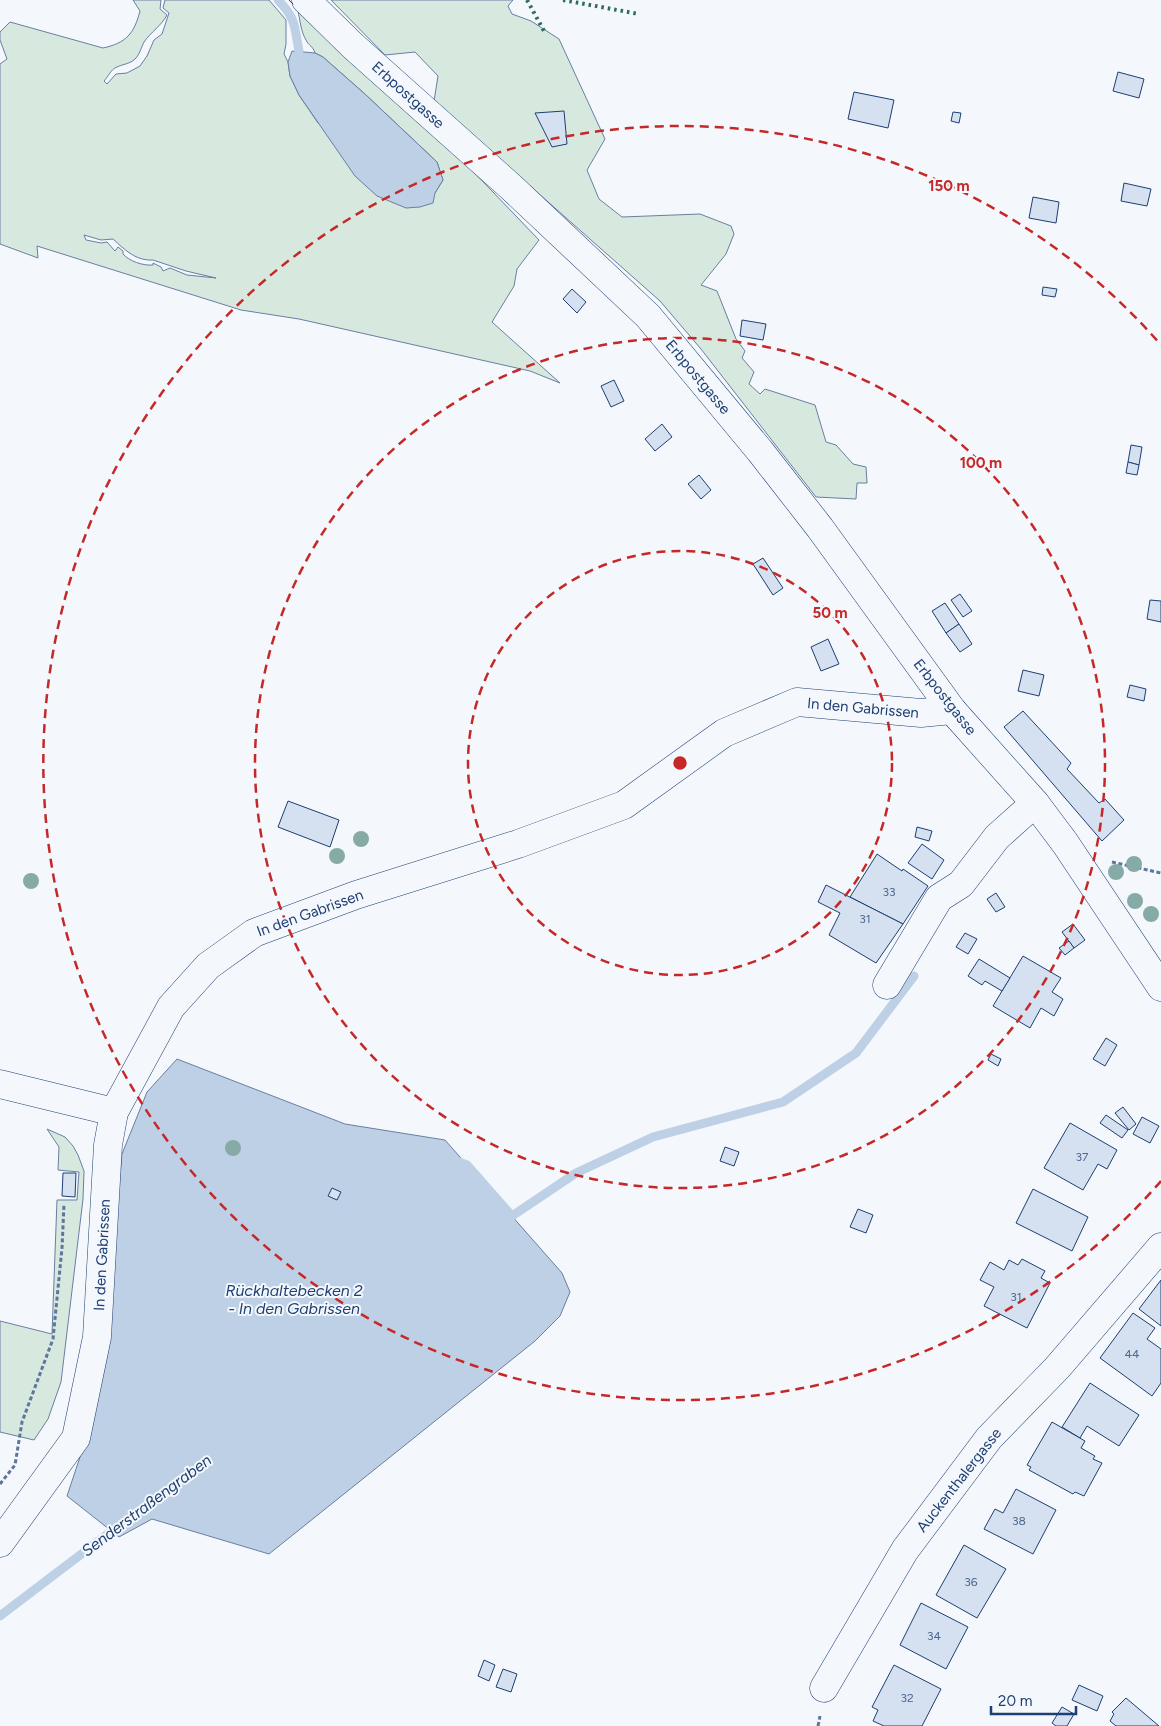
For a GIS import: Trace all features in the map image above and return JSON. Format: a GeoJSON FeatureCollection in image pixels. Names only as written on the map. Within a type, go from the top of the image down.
{"type":"FeatureCollection","features":[{"type":"Feature","properties":{"kind":"street","name":"Erbpostgasse"},"geometry":{"type":"LineString","coordinates":[[306,0],[354,46],[511,187],[648,316],[760,451],[820,528],[952,710],[1036,804],[1066,843],[1161,987]]}},
{"type":"Feature","properties":{"kind":"street","name":"In den Gabrissen"},"geometry":{"type":"LineString","coordinates":[[0,1543],[76,1438],[97,1337],[108,1145],[114,1112],[171,1008],[208,966],[254,932],[356,895],[518,844],[624,805],[724,733],[796,702],[921,713],[952,710]]}},
{"type":"Feature","properties":{"kind":"street"},"geometry":{"type":"LineString","coordinates":[[887,985],[939,898],[961,884],[998,837],[1036,804]]}},
{"type":"Feature","properties":{"kind":"street"},"geometry":{"type":"LineString","coordinates":[[0,1084],[114,1112]]}},
{"type":"Feature","properties":{"kind":"street","name":"Auckenthalergasse"},"geometry":{"type":"LineString","coordinates":[[824,1688],[905,1550],[989,1438],[1057,1368],[1161,1247]]}},
{"type":"Feature","properties":{"kind":"path"},"geometry":{"type":"LineString","coordinates":[[0,1484],[15,1465],[22,1422],[53,1339],[62,1248],[64,1204]]}},
{"type":"Feature","properties":{"kind":"shaded area"},"geometry":{"type":"Polygon","coordinates":[[[133,0],[161,0],[160,9],[167,15],[144,42],[135,59],[111,71],[104,81],[107,84],[116,74],[127,73],[140,66],[147,56],[154,40],[162,34],[169,13],[163,8],[165,0],[269,0],[286,20],[284,54],[288,62],[290,76],[299,95],[318,123],[435,193],[443,180],[437,162],[366,95],[323,57],[315,53],[304,37],[298,11],[467,165],[539,240],[517,269],[514,286],[492,322],[560,383],[530,371],[299,319],[241,310],[37,246],[38,258],[0,244],[0,64],[7,59],[0,40],[0,32],[10,22],[103,48],[118,43],[128,36],[135,26],[140,11],[133,0]],[[84,235],[86,240],[101,243],[107,242],[115,251],[118,247],[126,257],[136,263],[153,265],[153,263],[161,267],[163,271],[170,268],[187,275],[216,278],[186,271],[153,260],[141,259],[126,251],[113,239],[101,240],[84,235]]]}},
{"type":"Feature","properties":{"kind":"shaded area"},"geometry":{"type":"Polygon","coordinates":[[[331,0],[513,0],[508,6],[512,14],[531,21],[559,39],[605,139],[587,170],[599,199],[622,217],[700,214],[731,226],[734,234],[726,254],[701,285],[717,291],[736,339],[745,351],[742,358],[754,372],[749,384],[760,394],[765,389],[815,405],[826,442],[836,445],[853,464],[866,467],[867,483],[857,483],[856,499],[816,497],[701,349],[660,301],[434,101],[438,76],[415,52],[385,55],[331,0]]]}},
{"type":"Feature","properties":{"kind":"shaded area"},"geometry":{"type":"Polygon","coordinates":[[[47,1129],[65,1137],[78,1155],[84,1171],[83,1199],[61,1382],[48,1419],[34,1440],[0,1432],[0,1321],[52,1334],[57,1200],[77,1200],[79,1172],[58,1170],[59,1147],[47,1129]]]}},
{"type":"Feature","properties":{"kind":"water"},"geometry":{"type":"Polygon","coordinates":[[[292,51],[315,53],[323,57],[437,162],[443,180],[435,193],[433,203],[420,207],[406,208],[377,196],[355,176],[299,95],[290,76],[288,62],[292,51]]]}},
{"type":"Feature","properties":{"kind":"water","name":"Rückhaltebecken 2 - In den Gabrissen"},"geometry":{"type":"Polygon","coordinates":[[[177,1059],[345,1124],[445,1140],[562,1273],[570,1292],[560,1316],[535,1341],[269,1554],[152,1519],[119,1537],[67,1496],[90,1427],[111,1272],[122,1154],[147,1092],[177,1059]]]}},
{"type":"Feature","properties":{"kind":"building"},"geometry":{"type":"Polygon","coordinates":[[[1118,72],[1144,79],[1139,98],[1113,91],[1118,72]]]}},
{"type":"Feature","properties":{"kind":"building"},"geometry":{"type":"Polygon","coordinates":[[[854,92],[894,100],[888,128],[848,119],[854,92]]]}},
{"type":"Feature","properties":{"kind":"building"},"geometry":{"type":"Polygon","coordinates":[[[564,111],[567,144],[552,147],[535,113],[564,111]]]}},
{"type":"Feature","properties":{"kind":"building"},"geometry":{"type":"Polygon","coordinates":[[[953,112],[961,113],[959,123],[951,121],[953,112]]]}},
{"type":"Feature","properties":{"kind":"building"},"geometry":{"type":"Polygon","coordinates":[[[1124,183],[1151,189],[1147,206],[1121,201],[1124,183]]]}},
{"type":"Feature","properties":{"kind":"building"},"geometry":{"type":"Polygon","coordinates":[[[1033,197],[1059,202],[1056,223],[1029,218],[1033,197]]]}},
{"type":"Feature","properties":{"kind":"building"},"geometry":{"type":"Polygon","coordinates":[[[1043,287],[1057,289],[1055,297],[1042,295],[1043,287]]]}},
{"type":"Feature","properties":{"kind":"building"},"geometry":{"type":"Polygon","coordinates":[[[572,289],[586,302],[577,313],[563,299],[572,289]]]}},
{"type":"Feature","properties":{"kind":"building"},"geometry":{"type":"Polygon","coordinates":[[[742,320],[766,324],[763,340],[740,336],[742,320]]]}},
{"type":"Feature","properties":{"kind":"building"},"geometry":{"type":"Polygon","coordinates":[[[614,380],[624,401],[611,407],[601,386],[614,380]]]}},
{"type":"Feature","properties":{"kind":"building"},"geometry":{"type":"Polygon","coordinates":[[[662,424],[672,437],[655,451],[645,439],[662,424]]]}},
{"type":"Feature","properties":{"kind":"building"},"geometry":{"type":"Polygon","coordinates":[[[1131,445],[1142,447],[1139,465],[1128,462],[1131,445]]]}},
{"type":"Feature","properties":{"kind":"building"},"geometry":{"type":"Polygon","coordinates":[[[1128,462],[1139,465],[1137,475],[1126,473],[1128,462]]]}},
{"type":"Feature","properties":{"kind":"building"},"geometry":{"type":"Polygon","coordinates":[[[699,475],[711,490],[701,499],[688,484],[699,475]]]}},
{"type":"Feature","properties":{"kind":"building"},"geometry":{"type":"Polygon","coordinates":[[[763,558],[783,588],[773,595],[753,564],[763,558]]]}},
{"type":"Feature","properties":{"kind":"building"},"geometry":{"type":"Polygon","coordinates":[[[960,594],[972,611],[963,617],[951,600],[960,594]]]}},
{"type":"Feature","properties":{"kind":"building"},"geometry":{"type":"Polygon","coordinates":[[[1150,600],[1161,601],[1161,622],[1147,619],[1150,600]]]}},
{"type":"Feature","properties":{"kind":"building"},"geometry":{"type":"Polygon","coordinates":[[[945,603],[959,624],[946,633],[932,611],[945,603]]]}},
{"type":"Feature","properties":{"kind":"building"},"geometry":{"type":"Polygon","coordinates":[[[959,624],[972,644],[960,652],[946,633],[959,624]]]}},
{"type":"Feature","properties":{"kind":"building"},"geometry":{"type":"Polygon","coordinates":[[[828,639],[839,664],[821,671],[811,647],[828,639]]]}},
{"type":"Feature","properties":{"kind":"building"},"geometry":{"type":"Polygon","coordinates":[[[1023,670],[1044,675],[1039,696],[1018,691],[1023,670]]]}},
{"type":"Feature","properties":{"kind":"building"},"geometry":{"type":"Polygon","coordinates":[[[1130,685],[1146,689],[1144,701],[1127,697],[1130,685]]]}},
{"type":"Feature","properties":{"kind":"building"},"geometry":{"type":"Polygon","coordinates":[[[1023,711],[1071,763],[1067,769],[1099,803],[1105,799],[1124,820],[1102,841],[1004,727],[1023,711]]]}},
{"type":"Feature","properties":{"kind":"building"},"geometry":{"type":"Polygon","coordinates":[[[288,801],[339,820],[330,847],[278,827],[288,801]]]}},
{"type":"Feature","properties":{"kind":"building"},"geometry":{"type":"Polygon","coordinates":[[[917,827],[932,831],[929,841],[915,837],[917,827]]]}},
{"type":"Feature","properties":{"kind":"building"},"geometry":{"type":"Polygon","coordinates":[[[922,844],[944,860],[932,879],[908,863],[922,844]]]}},
{"type":"Feature","properties":{"kind":"building"},"geometry":{"type":"Polygon","coordinates":[[[877,854],[928,886],[903,924],[850,897],[877,854]]]}},
{"type":"Feature","properties":{"kind":"building"},"geometry":{"type":"Polygon","coordinates":[[[826,885],[903,924],[876,963],[829,935],[840,913],[818,902],[826,885]]]}},
{"type":"Feature","properties":{"kind":"building"},"geometry":{"type":"Polygon","coordinates":[[[996,893],[1005,907],[996,912],[987,899],[996,893]]]}},
{"type":"Feature","properties":{"kind":"building"},"geometry":{"type":"Polygon","coordinates":[[[1073,924],[1085,940],[1074,948],[1062,932],[1073,924]]]}},
{"type":"Feature","properties":{"kind":"building"},"geometry":{"type":"Polygon","coordinates":[[[965,933],[977,939],[968,954],[956,947],[965,933]]]}},
{"type":"Feature","properties":{"kind":"building"},"geometry":{"type":"Polygon","coordinates":[[[1069,941],[1074,948],[1065,955],[1059,948],[1069,941]]]}},
{"type":"Feature","properties":{"kind":"building"},"geometry":{"type":"Polygon","coordinates":[[[1023,956],[1061,978],[1052,992],[1063,999],[1054,1016],[1041,1008],[1030,1028],[993,1006],[1023,956]]]}},
{"type":"Feature","properties":{"kind":"building"},"geometry":{"type":"Polygon","coordinates":[[[979,959],[1010,978],[1002,991],[985,981],[982,985],[968,976],[979,959]]]}},
{"type":"Feature","properties":{"kind":"building"},"geometry":{"type":"Polygon","coordinates":[[[1106,1038],[1117,1045],[1105,1066],[1093,1059],[1106,1038]]]}},
{"type":"Feature","properties":{"kind":"building"},"geometry":{"type":"Polygon","coordinates":[[[991,1054],[1001,1059],[998,1066],[988,1060],[991,1054]]]}},
{"type":"Feature","properties":{"kind":"building"},"geometry":{"type":"Polygon","coordinates":[[[1123,1107],[1136,1124],[1129,1130],[1115,1113],[1123,1107]]]}},
{"type":"Feature","properties":{"kind":"building"},"geometry":{"type":"Polygon","coordinates":[[[1106,1115],[1128,1130],[1122,1138],[1100,1123],[1106,1115]]]}},
{"type":"Feature","properties":{"kind":"building"},"geometry":{"type":"Polygon","coordinates":[[[1142,1117],[1159,1126],[1150,1143],[1133,1134],[1142,1117]]]}},
{"type":"Feature","properties":{"kind":"building"},"geometry":{"type":"Polygon","coordinates":[[[1070,1123],[1117,1150],[1107,1169],[1098,1164],[1083,1190],[1044,1168],[1070,1123]]]}},
{"type":"Feature","properties":{"kind":"building"},"geometry":{"type":"Polygon","coordinates":[[[725,1147],[739,1152],[734,1166],[720,1161],[725,1147]]]}},
{"type":"Feature","properties":{"kind":"building"},"geometry":{"type":"Polygon","coordinates":[[[63,1173],[76,1173],[75,1197],[62,1196],[63,1173]]]}},
{"type":"Feature","properties":{"kind":"building"},"geometry":{"type":"Polygon","coordinates":[[[332,1188],[341,1192],[337,1200],[328,1196],[332,1188]]]}},
{"type":"Feature","properties":{"kind":"building"},"geometry":{"type":"Polygon","coordinates":[[[1033,1189],[1088,1217],[1072,1251],[1016,1223],[1033,1189]]]}},
{"type":"Feature","properties":{"kind":"building"},"geometry":{"type":"Polygon","coordinates":[[[858,1209],[873,1215],[866,1233],[850,1227],[858,1209]]]}},
{"type":"Feature","properties":{"kind":"building"},"geometry":{"type":"Polygon","coordinates":[[[1022,1259],[1045,1271],[1041,1278],[1050,1283],[1027,1328],[984,1306],[994,1287],[980,1280],[990,1262],[1004,1270],[1009,1260],[1018,1265],[1022,1259]]]}},
{"type":"Feature","properties":{"kind":"building"},"geometry":{"type":"Polygon","coordinates":[[[1161,1280],[1161,1326],[1139,1309],[1161,1280]]]}},
{"type":"Feature","properties":{"kind":"building"},"geometry":{"type":"Polygon","coordinates":[[[1133,1313],[1155,1328],[1147,1339],[1161,1349],[1161,1383],[1152,1396],[1100,1358],[1133,1313]]]}},
{"type":"Feature","properties":{"kind":"building"},"geometry":{"type":"Polygon","coordinates":[[[1090,1383],[1139,1415],[1119,1446],[1087,1426],[1080,1438],[1062,1427],[1090,1383]]]}},
{"type":"Feature","properties":{"kind":"building"},"geometry":{"type":"Polygon","coordinates":[[[1052,1422],[1085,1441],[1081,1448],[1095,1456],[1093,1459],[1102,1463],[1084,1496],[1075,1492],[1073,1494],[1029,1470],[1031,1467],[1027,1465],[1052,1422]]]}},
{"type":"Feature","properties":{"kind":"building"},"geometry":{"type":"Polygon","coordinates":[[[1016,1489],[1056,1510],[1033,1554],[984,1529],[995,1509],[1003,1513],[1016,1489]]]}},
{"type":"Feature","properties":{"kind":"building"},"geometry":{"type":"Polygon","coordinates":[[[964,1545],[1006,1569],[977,1618],[936,1595],[964,1545]]]}},
{"type":"Feature","properties":{"kind":"building"},"geometry":{"type":"Polygon","coordinates":[[[921,1603],[968,1627],[946,1669],[900,1645],[921,1603]]]}},
{"type":"Feature","properties":{"kind":"building"},"geometry":{"type":"Polygon","coordinates":[[[484,1660],[495,1665],[489,1681],[478,1676],[484,1660]]]}},
{"type":"Feature","properties":{"kind":"building"},"geometry":{"type":"Polygon","coordinates":[[[894,1665],[941,1689],[922,1726],[884,1726],[873,1721],[878,1710],[872,1707],[894,1665]]]}},
{"type":"Feature","properties":{"kind":"building"},"geometry":{"type":"Polygon","coordinates":[[[503,1669],[517,1674],[511,1692],[496,1687],[503,1669]]]}},
{"type":"Feature","properties":{"kind":"building"},"geometry":{"type":"Polygon","coordinates":[[[1079,1685],[1103,1696],[1097,1711],[1072,1700],[1079,1685]]]}},
{"type":"Feature","properties":{"kind":"building"},"geometry":{"type":"Polygon","coordinates":[[[1126,1698],[1159,1726],[1116,1726],[1110,1721],[1114,1714],[1112,1712],[1126,1698]]]}},
{"type":"Feature","properties":{"kind":"building"},"geometry":{"type":"Polygon","coordinates":[[[1062,1707],[1074,1714],[1067,1726],[1056,1726],[1052,1723],[1062,1707]]]}},
{"type":"Feature","properties":{"kind":"waterway"},"geometry":{"type":"LineString","coordinates":[[278,0],[292,18],[299,51]]}},
{"type":"Feature","properties":{"kind":"waterway","name":"Senderstraßengraben"},"geometry":{"type":"LineString","coordinates":[[459,1162],[467,1165],[512,1216],[576,1173],[653,1137],[783,1102],[856,1053],[914,976]]}},
{"type":"Feature","properties":{"kind":"waterway","name":"Senderstraßengraben"},"geometry":{"type":"LineString","coordinates":[[0,1616],[121,1524]]}},
{"type":"Feature","properties":{"kind":"hedge"},"geometry":{"type":"LineString","coordinates":[[527,0],[544,31]]}},
{"type":"Feature","properties":{"kind":"hedge"},"geometry":{"type":"LineString","coordinates":[[563,0],[639,14]]}},
{"type":"Feature","properties":{"kind":"fence"},"geometry":{"type":"LineString","coordinates":[[289,0],[295,6]]}}]}
